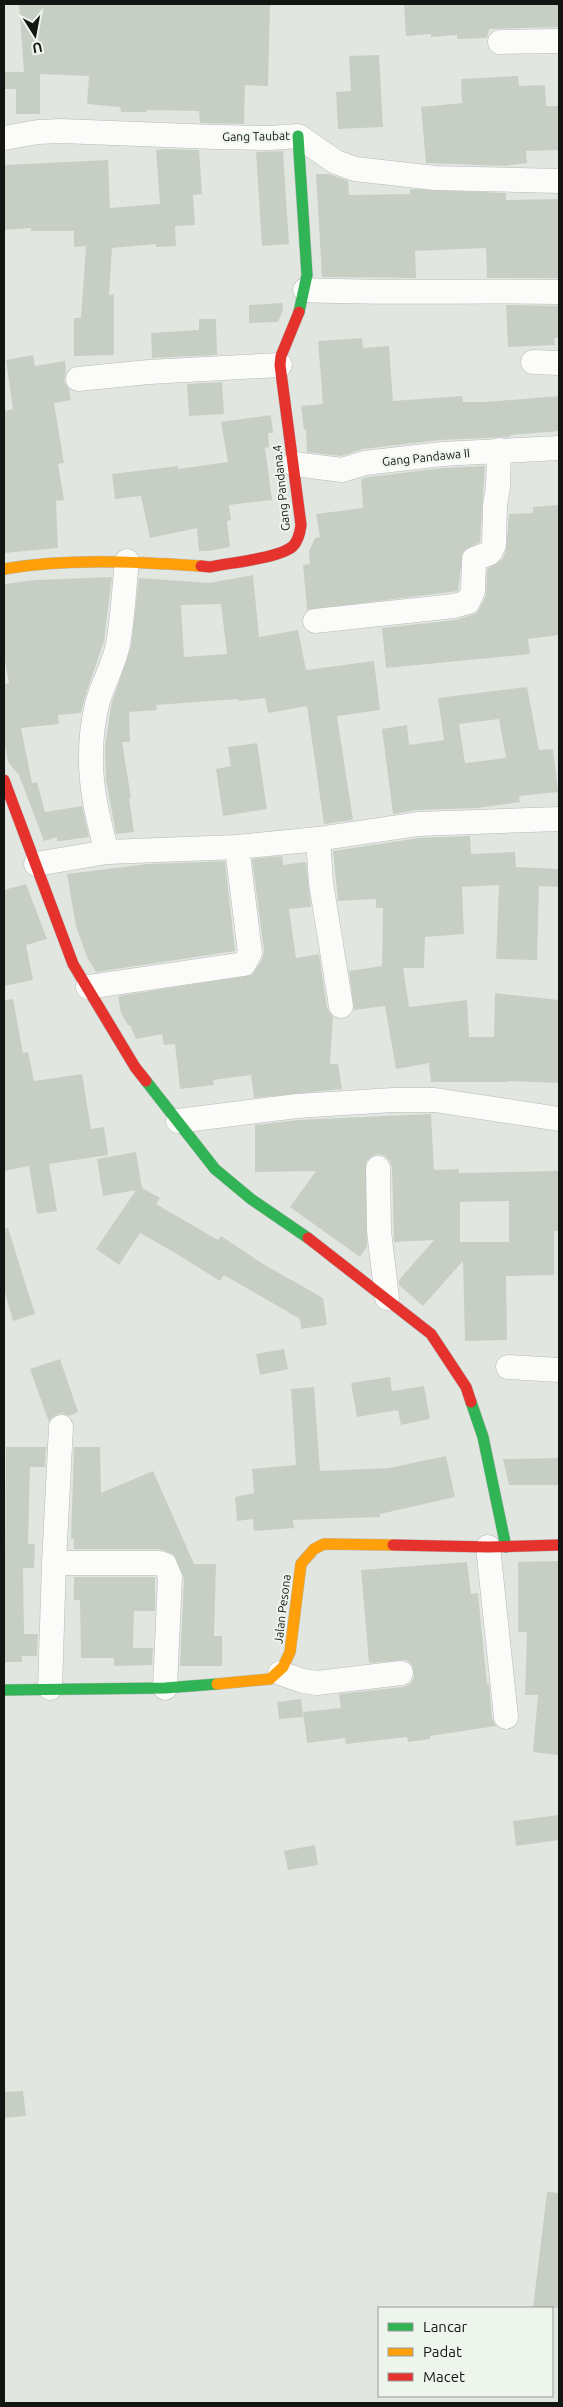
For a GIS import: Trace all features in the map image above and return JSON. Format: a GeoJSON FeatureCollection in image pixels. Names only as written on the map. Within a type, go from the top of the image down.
{"type":"FeatureCollection","features":[{"type":"Feature","properties":{"kind":"street"},"geometry":{"type":"LineString","coordinates":[[500,42],[559,41]]}},
{"type":"Feature","properties":{"kind":"street","name":"Gang Taubat"},"geometry":{"type":"LineString","coordinates":[[4,136],[61,130],[215,137],[269,138],[298,136],[336,162],[355,169],[435,178],[559,181]]}},
{"type":"Feature","properties":{"kind":"street","name":"Gang Pandana.4"},"geometry":{"type":"LineString","coordinates":[[4,569],[35,564],[127,561],[210,567],[283,553],[293,547],[299,538],[302,525],[280,366],[281,356],[305,290],[307,276],[298,136]]}},
{"type":"Feature","properties":{"kind":"street"},"geometry":{"type":"LineString","coordinates":[[305,290],[377,294],[486,290],[559,292]]}},
{"type":"Feature","properties":{"kind":"street"},"geometry":{"type":"LineString","coordinates":[[533,362],[559,363]]}},
{"type":"Feature","properties":{"kind":"street"},"geometry":{"type":"LineString","coordinates":[[78,379],[149,372],[280,366]]}},
{"type":"Feature","properties":{"kind":"street","name":"Gang Pandawa II"},"geometry":{"type":"LineString","coordinates":[[294,464],[342,470],[365,463],[442,454],[559,448]]}},
{"type":"Feature","properties":{"kind":"street"},"geometry":{"type":"LineString","coordinates":[[316,621],[454,606],[468,602],[474,591],[474,559],[490,553],[494,545],[499,450]]}},
{"type":"Feature","properties":{"kind":"street"},"geometry":{"type":"LineString","coordinates":[[107,852],[94,808],[91,786],[91,753],[96,709],[118,645],[127,561]]}},
{"type":"Feature","properties":{"kind":"street"},"geometry":{"type":"LineString","coordinates":[[4,780],[20,827],[36,864],[73,964],[135,1067],[215,1169],[228,1181],[333,1256],[431,1334],[466,1387],[483,1437],[497,1547],[506,1717]]}},
{"type":"Feature","properties":{"kind":"street"},"geometry":{"type":"LineString","coordinates":[[36,864],[107,852],[236,847],[318,839],[418,824],[559,819]]}},
{"type":"Feature","properties":{"kind":"street"},"geometry":{"type":"LineString","coordinates":[[318,839],[322,883],[341,1006]]}},
{"type":"Feature","properties":{"kind":"street"},"geometry":{"type":"LineString","coordinates":[[88,987],[244,964],[250,953],[236,847]]}},
{"type":"Feature","properties":{"kind":"street"},"geometry":{"type":"LineString","coordinates":[[178,1121],[297,1106],[401,1100],[435,1100],[559,1119]]}},
{"type":"Feature","properties":{"kind":"street"},"geometry":{"type":"LineString","coordinates":[[378,1168],[378,1231],[387,1298]]}},
{"type":"Feature","properties":{"kind":"street"},"geometry":{"type":"LineString","coordinates":[[508,1367],[559,1370]]}},
{"type":"Feature","properties":{"kind":"street"},"geometry":{"type":"LineString","coordinates":[[50,1688],[61,1427]]}},
{"type":"Feature","properties":{"kind":"street","name":"Jalan Pesona"},"geometry":{"type":"LineString","coordinates":[[280,1672],[290,1652],[301,1564],[314,1549],[324,1544],[497,1547],[559,1545]]}},
{"type":"Feature","properties":{"kind":"street"},"geometry":{"type":"LineString","coordinates":[[54,1563],[159,1563],[165,1565],[170,1577],[165,1688]]}},
{"type":"Feature","properties":{"kind":"street"},"geometry":{"type":"LineString","coordinates":[[4,1690],[165,1688],[259,1681],[270,1679],[280,1672],[303,1681],[317,1683],[401,1674]]}},
{"type":"Feature","properties":{"kind":"building"},"geometry":{"type":"Polygon","coordinates":[[[19,4],[270,4],[268,86],[245,85],[244,124],[200,123],[199,111],[146,110],[147,112],[121,112],[120,107],[87,104],[89,76],[40,74],[40,114],[16,114],[16,89],[4,89],[4,72],[24,72],[19,4]]]}},
{"type":"Feature","properties":{"kind":"building"},"geometry":{"type":"Polygon","coordinates":[[[404,4],[559,4],[559,27],[489,29],[487,38],[457,39],[457,35],[431,37],[431,34],[406,36],[404,4]]]}},
{"type":"Feature","properties":{"kind":"building"},"geometry":{"type":"Polygon","coordinates":[[[379,55],[383,127],[338,129],[336,92],[351,91],[349,56],[379,55]]]}},
{"type":"Feature","properties":{"kind":"building"},"geometry":{"type":"Polygon","coordinates":[[[518,76],[519,86],[545,85],[546,106],[559,106],[559,150],[526,151],[527,163],[504,166],[426,163],[421,107],[462,103],[461,79],[518,76]]]}},
{"type":"Feature","properties":{"kind":"building"},"geometry":{"type":"Polygon","coordinates":[[[156,150],[199,150],[202,194],[193,195],[195,225],[175,226],[176,246],[156,247],[156,244],[112,248],[109,295],[114,294],[114,355],[74,356],[74,318],[81,318],[86,246],[74,247],[74,231],[31,231],[31,228],[4,230],[4,165],[108,160],[110,208],[160,204],[156,150]]]}},
{"type":"Feature","properties":{"kind":"building"},"geometry":{"type":"Polygon","coordinates":[[[283,151],[289,244],[262,246],[256,152],[283,151]]]}},
{"type":"Feature","properties":{"kind":"building"},"geometry":{"type":"Polygon","coordinates":[[[316,174],[329,174],[348,181],[349,195],[410,194],[410,189],[506,193],[506,200],[559,199],[559,278],[487,278],[486,248],[415,251],[416,278],[322,277],[316,174]]]}},
{"type":"Feature","properties":{"kind":"building"},"geometry":{"type":"Polygon","coordinates":[[[282,303],[283,310],[278,322],[249,323],[249,305],[282,303]]]}},
{"type":"Feature","properties":{"kind":"building"},"geometry":{"type":"Polygon","coordinates":[[[506,305],[559,306],[559,337],[554,338],[555,345],[508,347],[506,305]]]}},
{"type":"Feature","properties":{"kind":"building"},"geometry":{"type":"Polygon","coordinates":[[[199,319],[216,319],[217,355],[152,358],[151,333],[199,330],[199,319]]]}},
{"type":"Feature","properties":{"kind":"building"},"geometry":{"type":"Polygon","coordinates":[[[362,338],[363,348],[389,346],[393,401],[462,396],[463,402],[485,402],[559,396],[559,431],[510,435],[510,437],[440,440],[363,449],[341,456],[307,452],[306,429],[304,430],[301,406],[323,404],[318,341],[362,338]]]}},
{"type":"Feature","properties":{"kind":"building"},"geometry":{"type":"Polygon","coordinates":[[[33,355],[35,366],[65,361],[66,372],[64,381],[69,389],[71,400],[54,403],[64,463],[58,464],[64,500],[56,501],[58,548],[4,553],[4,411],[13,409],[6,360],[33,355]]]}},
{"type":"Feature","properties":{"kind":"building"},"geometry":{"type":"Polygon","coordinates":[[[222,382],[224,414],[189,416],[187,384],[222,382]]]}},
{"type":"Feature","properties":{"kind":"building"},"geometry":{"type":"Polygon","coordinates":[[[271,415],[273,433],[268,433],[269,447],[265,448],[272,500],[229,505],[231,520],[227,521],[230,547],[199,551],[197,528],[150,538],[141,496],[115,499],[112,474],[178,466],[178,469],[228,462],[221,422],[271,415]]]}},
{"type":"Feature","properties":{"kind":"building"},"geometry":{"type":"Polygon","coordinates":[[[485,466],[480,542],[463,551],[458,591],[307,610],[303,565],[310,564],[309,551],[315,538],[320,537],[316,514],[363,508],[361,479],[368,477],[443,468],[485,466]]]}},
{"type":"Feature","properties":{"kind":"building"},"geometry":{"type":"Polygon","coordinates":[[[558,505],[559,635],[528,639],[530,654],[386,668],[382,628],[456,620],[477,613],[486,596],[487,569],[502,560],[506,551],[509,514],[533,513],[533,507],[558,505]]]}},
{"type":"Feature","properties":{"kind":"building"},"geometry":{"type":"Polygon","coordinates":[[[253,575],[259,637],[298,630],[306,670],[374,661],[380,710],[337,716],[353,820],[324,824],[307,706],[268,713],[265,698],[239,701],[238,699],[156,705],[157,710],[129,712],[130,742],[122,742],[131,798],[129,799],[134,832],[116,834],[106,780],[105,747],[111,705],[131,647],[139,578],[209,583],[253,575]],[[221,604],[181,605],[184,657],[227,654],[221,604]]]}},
{"type":"Feature","properties":{"kind":"building"},"geometry":{"type":"Polygon","coordinates":[[[112,577],[104,641],[81,713],[58,715],[59,724],[21,728],[32,783],[37,782],[45,812],[82,806],[89,837],[57,841],[57,837],[44,841],[19,775],[8,762],[4,739],[4,684],[9,683],[4,655],[4,584],[36,580],[112,577]]]}},
{"type":"Feature","properties":{"kind":"building"},"geometry":{"type":"Polygon","coordinates":[[[527,687],[539,750],[553,749],[558,792],[519,796],[520,802],[477,808],[417,810],[393,814],[382,729],[407,725],[409,745],[444,740],[438,698],[527,687]],[[499,719],[459,724],[465,763],[506,758],[499,719]]]}},
{"type":"Feature","properties":{"kind":"building"},"geometry":{"type":"Polygon","coordinates":[[[257,743],[267,809],[223,816],[216,769],[231,766],[228,747],[257,743]]]}},
{"type":"Feature","properties":{"kind":"building"},"geometry":{"type":"Polygon","coordinates":[[[470,836],[471,854],[515,852],[516,867],[559,869],[559,887],[539,886],[537,960],[496,959],[499,885],[462,887],[464,934],[425,937],[424,968],[403,968],[409,1007],[467,1000],[469,1037],[494,1037],[495,993],[559,1000],[559,1083],[508,1081],[431,1082],[429,1063],[396,1069],[385,1006],[354,1010],[349,971],[382,966],[383,908],[376,908],[376,899],[338,901],[333,851],[419,838],[470,836]]]}},
{"type":"Feature","properties":{"kind":"building"},"geometry":{"type":"Polygon","coordinates":[[[282,856],[283,865],[306,862],[311,907],[289,909],[296,958],[319,954],[327,1008],[333,1017],[330,1064],[338,1064],[342,1089],[254,1098],[251,1075],[213,1080],[214,1085],[180,1089],[175,1044],[164,1045],[162,1034],[136,1039],[130,1025],[128,1025],[121,1013],[118,996],[252,975],[262,960],[264,951],[252,859],[282,856]]]}},
{"type":"Feature","properties":{"kind":"building"},"geometry":{"type":"Polygon","coordinates":[[[225,861],[235,951],[96,972],[87,957],[76,926],[67,874],[148,864],[225,861]]]}},
{"type":"Feature","properties":{"kind":"building"},"geometry":{"type":"Polygon","coordinates":[[[26,884],[47,939],[26,945],[33,980],[4,986],[4,890],[26,884]]]}},
{"type":"Feature","properties":{"kind":"building"},"geometry":{"type":"Polygon","coordinates":[[[13,999],[23,1053],[28,1052],[34,1081],[82,1074],[91,1129],[104,1127],[108,1155],[49,1164],[57,1211],[37,1214],[29,1166],[4,1171],[4,1000],[13,999]]]}},
{"type":"Feature","properties":{"kind":"building"},"geometry":{"type":"Polygon","coordinates":[[[431,1114],[434,1170],[459,1169],[459,1173],[559,1171],[559,1231],[554,1231],[554,1275],[506,1276],[507,1340],[465,1341],[463,1261],[423,1306],[399,1285],[399,1280],[434,1240],[394,1242],[392,1168],[390,1161],[385,1156],[377,1154],[366,1162],[367,1247],[360,1257],[290,1207],[316,1171],[255,1172],[255,1125],[298,1120],[431,1114]],[[509,1201],[460,1202],[460,1242],[509,1242],[509,1201]]]}},
{"type":"Feature","properties":{"kind":"building"},"geometry":{"type":"Polygon","coordinates":[[[136,1152],[142,1188],[160,1198],[156,1204],[218,1240],[221,1236],[263,1264],[323,1298],[327,1325],[301,1329],[300,1319],[224,1275],[220,1281],[140,1233],[119,1265],[96,1249],[136,1190],[103,1196],[97,1159],[136,1152]]]}},
{"type":"Feature","properties":{"kind":"building"},"geometry":{"type":"Polygon","coordinates":[[[8,1228],[35,1314],[13,1321],[4,1289],[4,1229],[8,1228]]]}},
{"type":"Feature","properties":{"kind":"building"},"geometry":{"type":"Polygon","coordinates":[[[284,1349],[288,1369],[260,1375],[256,1354],[284,1349]]]}},
{"type":"Feature","properties":{"kind":"building"},"geometry":{"type":"Polygon","coordinates":[[[60,1359],[78,1412],[69,1416],[62,1413],[55,1415],[49,1422],[30,1369],[60,1359]]]}},
{"type":"Feature","properties":{"kind":"building"},"geometry":{"type":"Polygon","coordinates":[[[390,1377],[392,1391],[424,1386],[430,1419],[401,1425],[398,1410],[357,1417],[351,1383],[390,1377]]]}},
{"type":"Feature","properties":{"kind":"building"},"geometry":{"type":"Polygon","coordinates":[[[314,1387],[320,1471],[389,1468],[446,1456],[455,1497],[380,1514],[380,1517],[293,1520],[294,1528],[254,1531],[253,1519],[237,1521],[235,1497],[254,1493],[252,1469],[296,1465],[291,1389],[314,1387]]]}},
{"type":"Feature","properties":{"kind":"building"},"geometry":{"type":"Polygon","coordinates":[[[6,1447],[46,1447],[45,1467],[30,1467],[28,1544],[35,1544],[34,1568],[23,1568],[24,1634],[38,1634],[37,1656],[22,1656],[22,1662],[4,1662],[6,1447]]]}},
{"type":"Feature","properties":{"kind":"building"},"geometry":{"type":"Polygon","coordinates":[[[74,1447],[100,1447],[101,1493],[153,1471],[194,1564],[216,1564],[214,1636],[222,1636],[222,1666],[180,1666],[184,1578],[174,1555],[159,1549],[74,1549],[74,1539],[71,1539],[74,1447]]]}},
{"type":"Feature","properties":{"kind":"building"},"geometry":{"type":"Polygon","coordinates":[[[559,1458],[559,1485],[509,1485],[503,1459],[559,1458]]]}},
{"type":"Feature","properties":{"kind":"building"},"geometry":{"type":"Polygon","coordinates":[[[559,1561],[559,1755],[533,1752],[538,1695],[525,1695],[527,1632],[518,1632],[518,1562],[559,1561]]]}},
{"type":"Feature","properties":{"kind":"building"},"geometry":{"type":"Polygon","coordinates":[[[467,1562],[471,1594],[478,1593],[487,1684],[489,1684],[492,1718],[496,1726],[430,1736],[430,1739],[408,1742],[407,1737],[346,1744],[345,1738],[307,1743],[303,1712],[341,1708],[339,1694],[403,1687],[410,1684],[414,1678],[412,1665],[406,1660],[369,1663],[361,1570],[467,1562]]]}},
{"type":"Feature","properties":{"kind":"building"},"geometry":{"type":"Polygon","coordinates":[[[74,1577],[155,1577],[155,1611],[134,1611],[133,1648],[153,1648],[152,1665],[114,1666],[114,1658],[81,1658],[80,1600],[74,1600],[74,1577]]]}},
{"type":"Feature","properties":{"kind":"building"},"geometry":{"type":"Polygon","coordinates":[[[301,1699],[303,1717],[279,1719],[277,1702],[301,1699]]]}},
{"type":"Feature","properties":{"kind":"building"},"geometry":{"type":"Polygon","coordinates":[[[559,1815],[559,1840],[516,1846],[513,1821],[559,1815]]]}},
{"type":"Feature","properties":{"kind":"building"},"geometry":{"type":"Polygon","coordinates":[[[315,1845],[318,1865],[288,1870],[284,1851],[315,1845]]]}},
{"type":"Feature","properties":{"kind":"building"},"geometry":{"type":"Polygon","coordinates":[[[23,2091],[26,2116],[4,2118],[4,2092],[23,2091]]]}},
{"type":"Feature","properties":{"kind":"building"},"geometry":{"type":"Polygon","coordinates":[[[547,2192],[559,2193],[559,2308],[533,2307],[547,2192]]]}},
{"type":"Feature","properties":{"kind":"traffic: fast"},"geometry":{"type":"LineString","coordinates":[[298,136],[307,275],[299,312]]}},
{"type":"Feature","properties":{"kind":"traffic: fast"},"geometry":{"type":"LineString","coordinates":[[146,1081],[215,1169],[251,1199],[308,1238]]}},
{"type":"Feature","properties":{"kind":"traffic: fast"},"geometry":{"type":"LineString","coordinates":[[471,1402],[483,1437],[506,1547]]}},
{"type":"Feature","properties":{"kind":"traffic: fast"},"geometry":{"type":"LineString","coordinates":[[4,1690],[165,1688],[217,1684]]}},
{"type":"Feature","properties":{"kind":"traffic: slow"},"geometry":{"type":"LineString","coordinates":[[4,569],[78,562],[127,562],[201,566]]}},
{"type":"Feature","properties":{"kind":"traffic: slow"},"geometry":{"type":"LineString","coordinates":[[217,1684],[270,1679],[283,1667],[290,1652],[301,1564],[314,1549],[324,1544],[393,1545]]}},
{"type":"Feature","properties":{"kind":"traffic: jam"},"geometry":{"type":"LineString","coordinates":[[201,566],[210,567],[278,554],[293,546],[298,537],[301,525],[280,365],[281,356],[299,312]]}},
{"type":"Feature","properties":{"kind":"traffic: jam"},"geometry":{"type":"LineString","coordinates":[[4,780],[73,964],[135,1067],[146,1081]]}},
{"type":"Feature","properties":{"kind":"traffic: jam"},"geometry":{"type":"LineString","coordinates":[[308,1238],[431,1334],[466,1387],[471,1402]]}},
{"type":"Feature","properties":{"kind":"traffic: jam"},"geometry":{"type":"LineString","coordinates":[[393,1545],[488,1547],[559,1545]]}}]}
